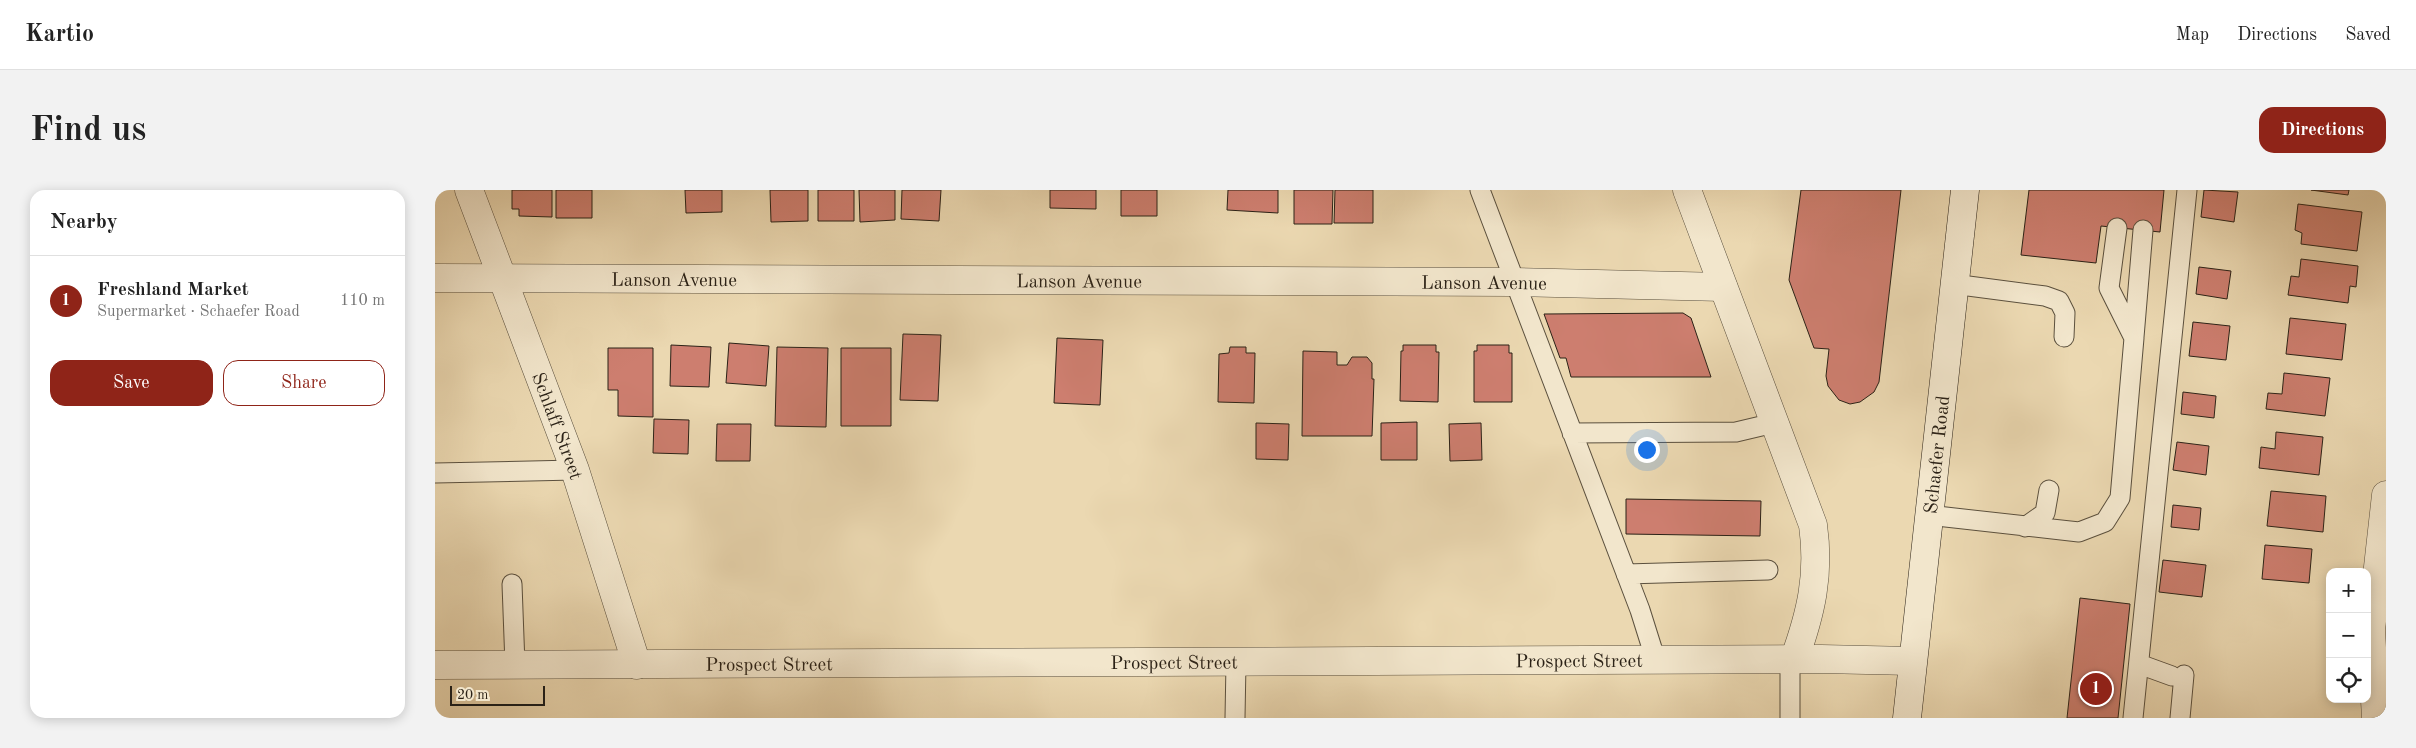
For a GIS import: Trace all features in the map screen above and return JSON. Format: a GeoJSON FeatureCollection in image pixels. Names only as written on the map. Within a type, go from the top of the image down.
{"type":"FeatureCollection","features":[{"type":"Feature","properties":{"kind":"street","name":"Schlaff Street"},"geometry":{"type":"LineString","coordinates":[[469,190],[575,470],[637,665]]}},
{"type":"Feature","properties":{"kind":"street"},"geometry":{"type":"LineString","coordinates":[[1687,190],[1813,525],[1816,544],[1814,595],[1792,659]]}},
{"type":"Feature","properties":{"kind":"street","name":"Schaefer Road"},"geometry":{"type":"LineString","coordinates":[[1907,718],[1953,284],[1965,190]]}},
{"type":"Feature","properties":{"kind":"street","name":"Lanson Avenue"},"geometry":{"type":"LineString","coordinates":[[435,278],[502,276],[1513,282],[1723,286]]}},
{"type":"Feature","properties":{"kind":"street"},"geometry":{"type":"LineString","coordinates":[[2376,718],[2371,630],[2379,610],[2386,495]]}},
{"type":"Feature","properties":{"kind":"street","name":"Prospect Street"},"geometry":{"type":"LineString","coordinates":[[435,665],[1236,663],[1792,659],[1912,661]]}},
{"type":"Feature","properties":{"kind":"lane"},"geometry":{"type":"LineString","coordinates":[[1479,190],[1626,574],[1656,661]]}},
{"type":"Feature","properties":{"kind":"lane"},"geometry":{"type":"LineString","coordinates":[[2133,718],[2187,190]]}},
{"type":"Feature","properties":{"kind":"lane"},"geometry":{"type":"LineString","coordinates":[[2117,228],[2109,288],[2134,338]]}},
{"type":"Feature","properties":{"kind":"lane"},"geometry":{"type":"LineString","coordinates":[[1928,515],[2025,528],[2079,532],[2105,522],[2121,498],[2143,230]]}},
{"type":"Feature","properties":{"kind":"lane"},"geometry":{"type":"LineString","coordinates":[[1953,284],[2045,296],[2059,301],[2065,313],[2064,337]]}},
{"type":"Feature","properties":{"kind":"lane"},"geometry":{"type":"LineString","coordinates":[[1572,433],[1736,432],[1775,423]]}},
{"type":"Feature","properties":{"kind":"lane"},"geometry":{"type":"LineString","coordinates":[[435,472],[575,470]]}},
{"type":"Feature","properties":{"kind":"lane"},"geometry":{"type":"LineString","coordinates":[[2025,528],[2045,513],[2049,490]]}},
{"type":"Feature","properties":{"kind":"lane"},"geometry":{"type":"LineString","coordinates":[[1626,574],[1768,570]]}},
{"type":"Feature","properties":{"kind":"lane"},"geometry":{"type":"LineString","coordinates":[[512,584],[515,665]]}},
{"type":"Feature","properties":{"kind":"lane"},"geometry":{"type":"LineString","coordinates":[[1790,718],[1792,659]]}},
{"type":"Feature","properties":{"kind":"lane"},"geometry":{"type":"LineString","coordinates":[[1235,718],[1236,663]]}},
{"type":"Feature","properties":{"kind":"lane"},"geometry":{"type":"LineString","coordinates":[[2139,664],[2178,676],[2180,718]]}},
{"type":"Feature","properties":{"kind":"building"},"geometry":{"type":"Polygon","coordinates":[[[512,190],[552,190],[552,217],[519,216],[519,209],[512,209],[512,190]]]}},
{"type":"Feature","properties":{"kind":"building"},"geometry":{"type":"Polygon","coordinates":[[[556,190],[592,190],[592,218],[556,218],[556,190]]]}},
{"type":"Feature","properties":{"kind":"building"},"geometry":{"type":"Polygon","coordinates":[[[685,190],[722,190],[722,212],[686,213],[685,190]]]}},
{"type":"Feature","properties":{"kind":"building"},"geometry":{"type":"Polygon","coordinates":[[[770,190],[808,190],[808,221],[771,222],[770,190]]]}},
{"type":"Feature","properties":{"kind":"building"},"geometry":{"type":"Polygon","coordinates":[[[818,190],[854,190],[854,221],[818,221],[818,190]]]}},
{"type":"Feature","properties":{"kind":"building"},"geometry":{"type":"Polygon","coordinates":[[[859,190],[895,190],[895,220],[860,222],[859,190]]]}},
{"type":"Feature","properties":{"kind":"building"},"geometry":{"type":"Polygon","coordinates":[[[902,190],[941,190],[939,221],[901,219],[902,190]]]}},
{"type":"Feature","properties":{"kind":"building"},"geometry":{"type":"Polygon","coordinates":[[[1050,190],[1096,190],[1096,209],[1050,208],[1050,190]]]}},
{"type":"Feature","properties":{"kind":"building"},"geometry":{"type":"Polygon","coordinates":[[[1121,190],[1157,190],[1157,216],[1121,216],[1121,190]]]}},
{"type":"Feature","properties":{"kind":"building"},"geometry":{"type":"Polygon","coordinates":[[[1228,190],[1278,190],[1278,213],[1227,210],[1228,190]]]}},
{"type":"Feature","properties":{"kind":"building"},"geometry":{"type":"Polygon","coordinates":[[[1294,190],[1333,190],[1332,224],[1294,224],[1294,190]]]}},
{"type":"Feature","properties":{"kind":"building"},"geometry":{"type":"Polygon","coordinates":[[[1335,190],[1373,190],[1373,223],[1334,223],[1335,190]]]}},
{"type":"Feature","properties":{"kind":"building"},"geometry":{"type":"Polygon","coordinates":[[[1801,190],[1901,190],[1879,382],[1874,392],[1860,402],[1850,404],[1839,400],[1828,386],[1826,376],[1829,349],[1814,348],[1789,280],[1801,190]]]}},
{"type":"Feature","properties":{"kind":"building"},"geometry":{"type":"Polygon","coordinates":[[[2029,190],[2164,190],[2160,232],[2101,226],[2096,263],[2021,255],[2029,190]]]}},
{"type":"Feature","properties":{"kind":"building"},"geometry":{"type":"Polygon","coordinates":[[[2204,190],[2238,192],[2234,222],[2201,217],[2204,190]]]}},
{"type":"Feature","properties":{"kind":"building"},"geometry":{"type":"Polygon","coordinates":[[[2311,190],[2349,190],[2348,195],[2311,190]]]}},
{"type":"Feature","properties":{"kind":"building"},"geometry":{"type":"Polygon","coordinates":[[[2298,204],[2362,212],[2357,251],[2301,244],[2302,233],[2295,230],[2298,204]]]}},
{"type":"Feature","properties":{"kind":"building"},"geometry":{"type":"Polygon","coordinates":[[[2301,259],[2358,266],[2356,287],[2350,286],[2348,303],[2288,295],[2291,276],[2299,277],[2301,259]]]}},
{"type":"Feature","properties":{"kind":"building"},"geometry":{"type":"Polygon","coordinates":[[[2199,267],[2231,271],[2227,299],[2196,294],[2199,267]]]}},
{"type":"Feature","properties":{"kind":"building"},"geometry":{"type":"Polygon","coordinates":[[[1683,313],[1691,318],[1711,377],[1571,377],[1566,358],[1560,358],[1544,314],[1683,313]]]}},
{"type":"Feature","properties":{"kind":"building"},"geometry":{"type":"Polygon","coordinates":[[[2290,318],[2346,324],[2342,360],[2286,354],[2290,318]]]}},
{"type":"Feature","properties":{"kind":"building"},"geometry":{"type":"Polygon","coordinates":[[[2193,322],[2230,326],[2226,360],[2189,356],[2193,322]]]}},
{"type":"Feature","properties":{"kind":"building"},"geometry":{"type":"Polygon","coordinates":[[[903,334],[941,335],[938,401],[900,400],[903,334]]]}},
{"type":"Feature","properties":{"kind":"building"},"geometry":{"type":"Polygon","coordinates":[[[1057,338],[1103,340],[1100,405],[1054,403],[1057,338]]]}},
{"type":"Feature","properties":{"kind":"building"},"geometry":{"type":"Polygon","coordinates":[[[729,343],[769,346],[766,386],[726,383],[729,343]]]}},
{"type":"Feature","properties":{"kind":"building"},"geometry":{"type":"Polygon","coordinates":[[[671,345],[711,347],[709,387],[670,386],[671,345]]]}},
{"type":"Feature","properties":{"kind":"building"},"geometry":{"type":"Polygon","coordinates":[[[1403,345],[1436,345],[1436,352],[1439,352],[1438,402],[1400,401],[1401,351],[1403,351],[1403,345]]]}},
{"type":"Feature","properties":{"kind":"building"},"geometry":{"type":"Polygon","coordinates":[[[1477,345],[1509,345],[1509,353],[1512,353],[1512,402],[1474,402],[1474,351],[1477,351],[1477,345]]]}},
{"type":"Feature","properties":{"kind":"building"},"geometry":{"type":"Polygon","coordinates":[[[777,347],[828,348],[826,427],[775,426],[777,347]]]}},
{"type":"Feature","properties":{"kind":"building"},"geometry":{"type":"Polygon","coordinates":[[[1230,347],[1246,347],[1246,353],[1255,353],[1254,403],[1218,402],[1219,354],[1229,353],[1230,347]]]}},
{"type":"Feature","properties":{"kind":"building"},"geometry":{"type":"Polygon","coordinates":[[[608,348],[653,348],[653,417],[618,416],[618,390],[608,390],[608,348]]]}},
{"type":"Feature","properties":{"kind":"building"},"geometry":{"type":"Polygon","coordinates":[[[841,348],[891,348],[891,426],[841,426],[841,348]]]}},
{"type":"Feature","properties":{"kind":"building"},"geometry":{"type":"Polygon","coordinates":[[[1303,351],[1337,352],[1337,365],[1347,365],[1352,357],[1367,357],[1372,363],[1372,379],[1374,379],[1372,436],[1302,436],[1303,351]]]}},
{"type":"Feature","properties":{"kind":"building"},"geometry":{"type":"Polygon","coordinates":[[[2284,373],[2330,378],[2325,416],[2266,409],[2268,393],[2282,394],[2284,373]]]}},
{"type":"Feature","properties":{"kind":"building"},"geometry":{"type":"Polygon","coordinates":[[[2183,392],[2216,396],[2214,418],[2181,414],[2183,392]]]}},
{"type":"Feature","properties":{"kind":"building"},"geometry":{"type":"Polygon","coordinates":[[[654,419],[689,420],[688,454],[653,453],[654,419]]]}},
{"type":"Feature","properties":{"kind":"building"},"geometry":{"type":"Polygon","coordinates":[[[1417,422],[1417,460],[1381,460],[1381,423],[1417,422]]]}},
{"type":"Feature","properties":{"kind":"building"},"geometry":{"type":"Polygon","coordinates":[[[1256,423],[1289,424],[1288,460],[1256,459],[1256,423]]]}},
{"type":"Feature","properties":{"kind":"building"},"geometry":{"type":"Polygon","coordinates":[[[1481,423],[1482,460],[1450,461],[1449,424],[1481,423]]]}},
{"type":"Feature","properties":{"kind":"building"},"geometry":{"type":"Polygon","coordinates":[[[717,424],[751,424],[750,461],[716,461],[717,424]]]}},
{"type":"Feature","properties":{"kind":"building"},"geometry":{"type":"Polygon","coordinates":[[[2276,432],[2323,437],[2319,475],[2259,468],[2261,447],[2275,449],[2276,432]]]}},
{"type":"Feature","properties":{"kind":"building"},"geometry":{"type":"Polygon","coordinates":[[[2177,442],[2209,446],[2206,475],[2173,470],[2177,442]]]}},
{"type":"Feature","properties":{"kind":"building"},"geometry":{"type":"Polygon","coordinates":[[[2271,491],[2326,496],[2323,532],[2267,526],[2271,491]]]}},
{"type":"Feature","properties":{"kind":"building"},"geometry":{"type":"Polygon","coordinates":[[[1626,499],[1761,501],[1760,536],[1626,534],[1626,499]]]}},
{"type":"Feature","properties":{"kind":"building"},"geometry":{"type":"Polygon","coordinates":[[[2173,505],[2201,508],[2199,530],[2171,527],[2173,505]]]}},
{"type":"Feature","properties":{"kind":"building"},"geometry":{"type":"Polygon","coordinates":[[[2265,545],[2312,549],[2309,583],[2262,579],[2265,545]]]}},
{"type":"Feature","properties":{"kind":"building"},"geometry":{"type":"Polygon","coordinates":[[[2163,560],[2206,565],[2202,597],[2159,592],[2163,560]]]}},
{"type":"Feature","properties":{"kind":"building"},"geometry":{"type":"Polygon","coordinates":[[[2080,598],[2130,604],[2118,718],[2067,718],[2080,598]]]}},
{"type":"Feature","properties":{"kind":"place","name":"Freshland Market"},"geometry":{"type":"Point","coordinates":[2096,689]}}]}
